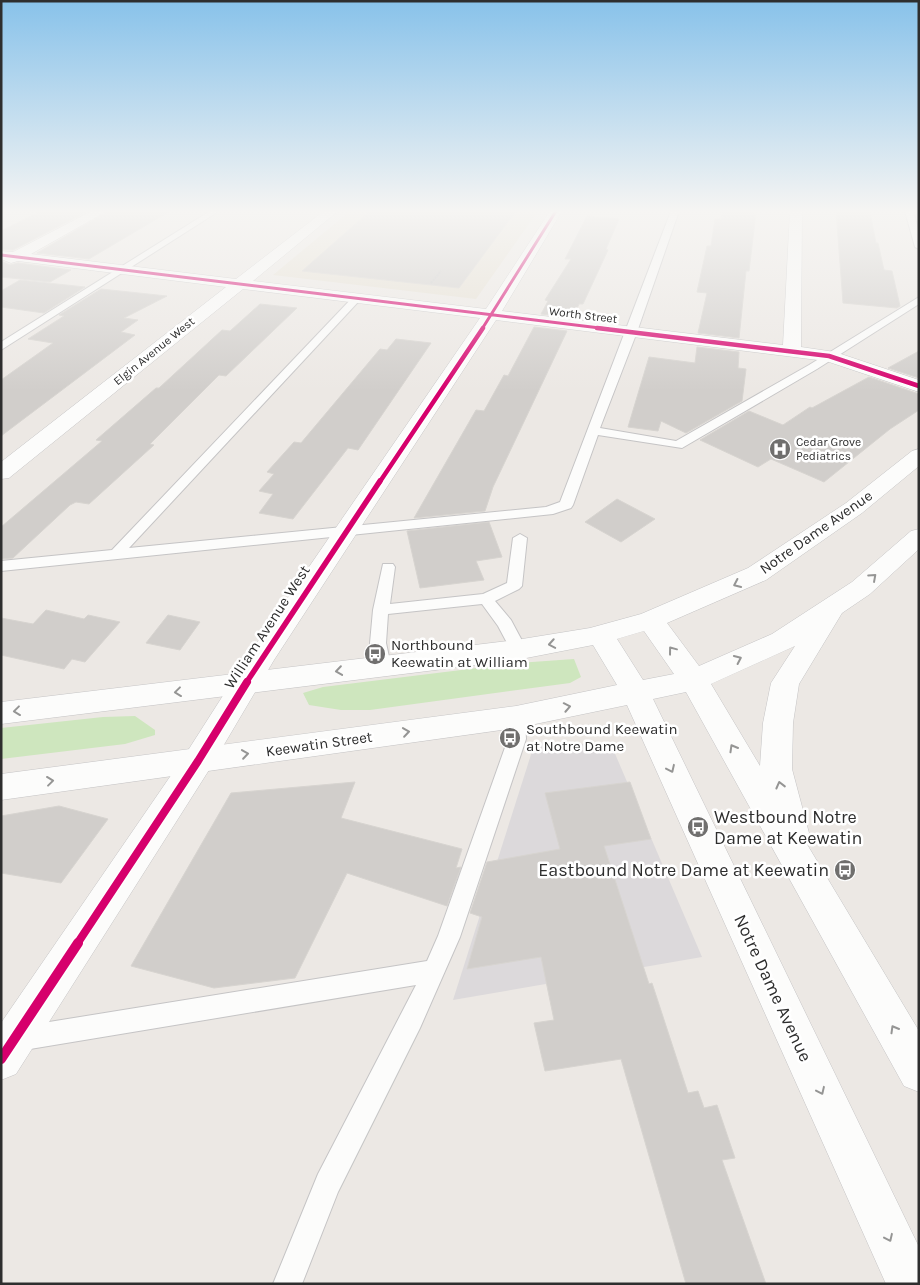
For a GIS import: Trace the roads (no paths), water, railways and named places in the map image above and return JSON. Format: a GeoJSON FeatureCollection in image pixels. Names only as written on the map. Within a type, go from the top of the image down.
{"type":"FeatureCollection","features":[{"type":"Feature","properties":{"kind":"street","name":"Worth Street"},"geometry":{"type":"LineString","coordinates":[[130,271],[828,356],[919,386]]}},
{"type":"Feature","properties":{"kind":"street","name":"Elgin Avenue West"},"geometry":{"type":"LineString","coordinates":[[1,473],[255,271]]}},
{"type":"Feature","properties":{"kind":"street","name":"William Avenue West"},"geometry":{"type":"LineString","coordinates":[[5,1047],[198,761],[244,684],[518,271]]}},
{"type":"Feature","properties":{"kind":"street"},"geometry":{"type":"LineString","coordinates":[[792,351],[794,271]]}},
{"type":"Feature","properties":{"kind":"street","name":"Notre Dame Avenue"},"geometry":{"type":"LineString","coordinates":[[911,1284],[636,693],[600,634],[650,620],[757,574],[854,508],[919,455]]}},
{"type":"Feature","properties":{"kind":"street"},"geometry":{"type":"LineString","coordinates":[[636,693],[694,680],[782,642],[861,588],[919,536]]}},
{"type":"Feature","properties":{"kind":"street"},"geometry":{"type":"LineString","coordinates":[[800,866],[776,769],[778,723],[785,682],[834,607]]}},
{"type":"Feature","properties":{"kind":"street"},"geometry":{"type":"LineString","coordinates":[[650,620],[694,680],[919,1072]]}},
{"type":"Feature","properties":{"kind":"street"},"geometry":{"type":"LineString","coordinates":[[1,713],[519,650],[600,634]]}},
{"type":"Feature","properties":{"kind":"street","name":"Keewatin Street"},"geometry":{"type":"LineString","coordinates":[[1,788],[516,717],[636,693]]}},
{"type":"Feature","properties":{"kind":"lane"},"geometry":{"type":"LineString","coordinates":[[1,347],[120,271]]}},
{"type":"Feature","properties":{"kind":"lane"},"geometry":{"type":"LineString","coordinates":[[1,566],[548,511],[566,505],[654,271]]}},
{"type":"Feature","properties":{"kind":"lane"},"geometry":{"type":"LineString","coordinates":[[116,554],[356,298]]}},
{"type":"Feature","properties":{"kind":"lane"},"geometry":{"type":"LineString","coordinates":[[594,431],[678,444],[919,300]]}},
{"type":"Feature","properties":{"kind":"lane"},"geometry":{"type":"LineString","coordinates":[[381,610],[486,599],[514,586],[520,538]]}},
{"type":"Feature","properties":{"kind":"lane"},"geometry":{"type":"LineString","coordinates":[[383,666],[378,643],[388,567]]}},
{"type":"Feature","properties":{"kind":"lane"},"geometry":{"type":"LineString","coordinates":[[486,599],[505,624],[519,650]]}},
{"type":"Feature","properties":{"kind":"lane"},"geometry":{"type":"LineString","coordinates":[[287,1284],[328,1184],[412,1020],[449,937],[518,739],[516,717]]}},
{"type":"Feature","properties":{"kind":"lane"},"geometry":{"type":"LineString","coordinates":[[5,1047],[433,971]]}},
{"type":"Feature","properties":{"kind":"place","name":"Cedar Grove Pediatrics"},"geometry":{"type":"Point","coordinates":[780,449]}},
{"type":"Feature","properties":{"kind":"place","name":"Northbound Keewatin at William"},"geometry":{"type":"Point","coordinates":[375,654]}},
{"type":"Feature","properties":{"kind":"place","name":"Southbound Keewatin at Notre Dame"},"geometry":{"type":"Point","coordinates":[510,738]}},
{"type":"Feature","properties":{"kind":"place","name":"Westbound Notre Dame at Keewatin"},"geometry":{"type":"Point","coordinates":[698,827]}},
{"type":"Feature","properties":{"kind":"place","name":"Eastbound Notre Dame at Keewatin"},"geometry":{"type":"Point","coordinates":[845,870]}}]}
